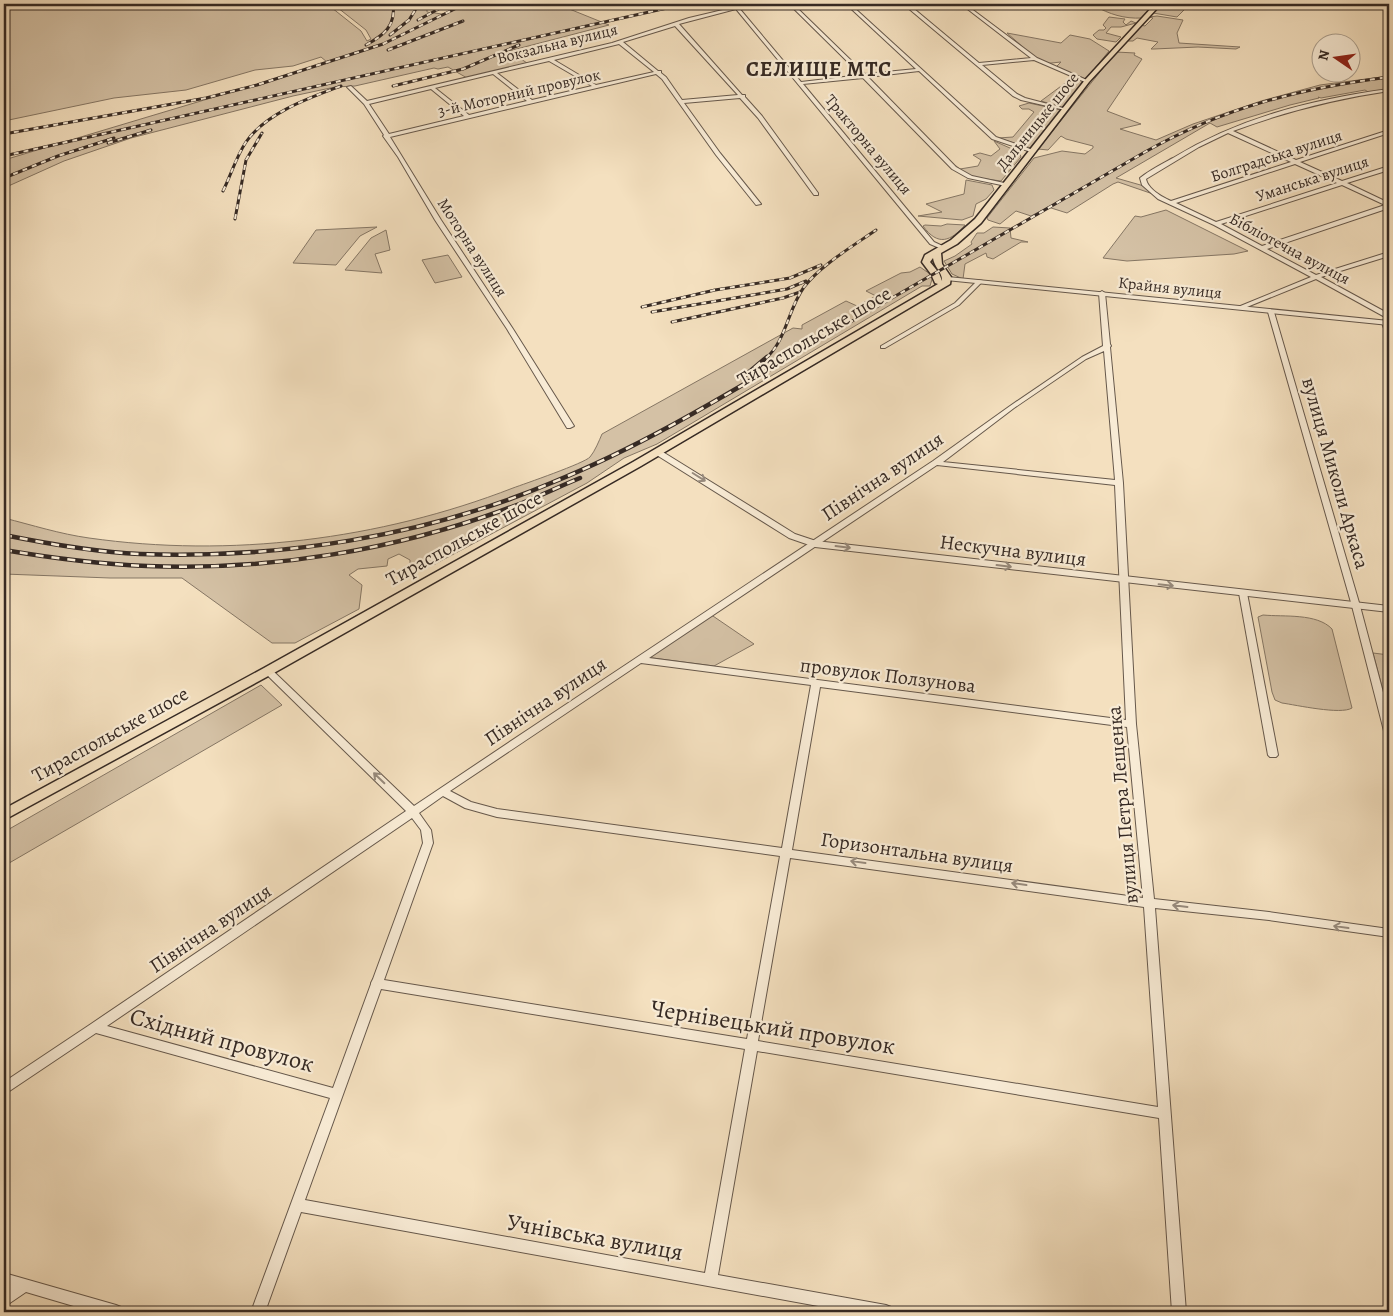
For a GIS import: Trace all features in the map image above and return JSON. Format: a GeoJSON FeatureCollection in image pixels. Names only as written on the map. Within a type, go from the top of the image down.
{"type":"FeatureCollection","features":[{"type":"Feature","properties":{"kind":"main road","name":"Дальницьке шосе"},"geometry":{"type":"LineString","coordinates":[[940,251],[954,242],[978,221],[1087,81],[1158,4]]}},
{"type":"Feature","properties":{"kind":"main road"},"geometry":{"type":"LineString","coordinates":[[940,251],[938,264],[948,278]]}},
{"type":"Feature","properties":{"kind":"main road"},"geometry":{"type":"LineString","coordinates":[[938,282],[926,262],[928,257],[940,251]]}},
{"type":"Feature","properties":{"kind":"main road","name":"Тираспольське шосе"},"geometry":{"type":"LineString","coordinates":[[4,815],[268,671],[658,452],[938,282],[947,282],[948,278]]}},
{"type":"Feature","properties":{"kind":"street","name":"Вокзальна вулиця"},"geometry":{"type":"LineString","coordinates":[[366,103],[551,60],[752,4]]}},
{"type":"Feature","properties":{"kind":"street"},"geometry":{"type":"LineString","coordinates":[[791,4],[866,77],[958,172],[977,179],[1006,184]]}},
{"type":"Feature","properties":{"kind":"street"},"geometry":{"type":"LineString","coordinates":[[848,4],[994,138],[1033,151]]}},
{"type":"Feature","properties":{"kind":"street"},"geometry":{"type":"LineString","coordinates":[[919,4],[910,8],[1023,99],[1066,109]]}},
{"type":"Feature","properties":{"kind":"street"},"geometry":{"type":"LineString","coordinates":[[962,4],[1035,59],[1087,81]]}},
{"type":"Feature","properties":{"kind":"street","name":"Тракторна вулиця"},"geometry":{"type":"LineString","coordinates":[[736,7],[940,251]]}},
{"type":"Feature","properties":{"kind":"street"},"geometry":{"type":"LineString","coordinates":[[676,24],[760,117],[816,194]]}},
{"type":"Feature","properties":{"kind":"street"},"geometry":{"type":"LineString","coordinates":[[620,42],[659,72],[718,154],[758,204]]}},
{"type":"Feature","properties":{"kind":"street"},"geometry":{"type":"LineString","coordinates":[[978,64],[1035,59]]}},
{"type":"Feature","properties":{"kind":"street"},"geometry":{"type":"LineString","coordinates":[[551,60],[596,87]]}},
{"type":"Feature","properties":{"kind":"street"},"geometry":{"type":"LineString","coordinates":[[800,83],[918,70]]}},
{"type":"Feature","properties":{"kind":"street"},"geometry":{"type":"LineString","coordinates":[[493,72],[531,102]]}},
{"type":"Feature","properties":{"kind":"street","name":"3-й Моторний провулок"},"geometry":{"type":"LineString","coordinates":[[386,136],[659,72]]}},
{"type":"Feature","properties":{"kind":"street","name":"Моторна вулиця"},"geometry":{"type":"LineString","coordinates":[[350,87],[366,103],[401,157],[438,220],[510,329],[570,426]]}},
{"type":"Feature","properties":{"kind":"street"},"geometry":{"type":"LineString","coordinates":[[431,87],[468,117]]}},
{"type":"Feature","properties":{"kind":"street"},"geometry":{"type":"LineString","coordinates":[[1171,203],[1160,198],[1144,184],[1142,178],[1229,131],[1310,104],[1389,90]]}},
{"type":"Feature","properties":{"kind":"street"},"geometry":{"type":"LineString","coordinates":[[682,102],[742,96]]}},
{"type":"Feature","properties":{"kind":"street"},"geometry":{"type":"LineString","coordinates":[[1229,131],[1389,206]]}},
{"type":"Feature","properties":{"kind":"street","name":"Болградська вулиця"},"geometry":{"type":"LineString","coordinates":[[1171,203],[1389,131]]}},
{"type":"Feature","properties":{"kind":"street","name":"Уманська вулиця"},"geometry":{"type":"LineString","coordinates":[[1216,224],[1389,168]]}},
{"type":"Feature","properties":{"kind":"street","name":"Бібліотечна вулиця"},"geometry":{"type":"LineString","coordinates":[[1171,203],[1263,248],[1388,320]]}},
{"type":"Feature","properties":{"kind":"street"},"geometry":{"type":"LineString","coordinates":[[1263,248],[1389,206]]}},
{"type":"Feature","properties":{"kind":"street"},"geometry":{"type":"LineString","coordinates":[[1240,308],[1316,277],[1389,254]]}},
{"type":"Feature","properties":{"kind":"street","name":"Крайня вулиця"},"geometry":{"type":"LineString","coordinates":[[948,278],[1271,312],[1388,320]]}},
{"type":"Feature","properties":{"kind":"street"},"geometry":{"type":"LineString","coordinates":[[883,347],[957,304],[980,281]]}},
{"type":"Feature","properties":{"kind":"street","name":"вулиця Петра Лещенка"},"geometry":{"type":"LineString","coordinates":[[1102,293],[1119,483],[1131,724],[1149,903],[1179,1312]]}},
{"type":"Feature","properties":{"kind":"street","name":"вулиця Миколи Аркаса"},"geometry":{"type":"LineString","coordinates":[[1271,312],[1389,731]]}},
{"type":"Feature","properties":{"kind":"street"},"geometry":{"type":"LineString","coordinates":[[1388,320],[1389,334]]}},
{"type":"Feature","properties":{"kind":"street","name":"Північна вулиця"},"geometry":{"type":"LineString","coordinates":[[4,1088],[936,463],[1012,406],[1095,351],[1108,346]]}},
{"type":"Feature","properties":{"kind":"street","name":"Нескучна вулиця"},"geometry":{"type":"LineString","coordinates":[[658,452],[792,536],[815,544],[1389,609]]}},
{"type":"Feature","properties":{"kind":"street"},"geometry":{"type":"LineString","coordinates":[[936,463],[1119,483]]}},
{"type":"Feature","properties":{"kind":"street"},"geometry":{"type":"LineString","coordinates":[[1243,593],[1273,755]]}},
{"type":"Feature","properties":{"kind":"street","name":"провулок Ползунова"},"geometry":{"type":"LineString","coordinates":[[641,660],[1131,724]]}},
{"type":"Feature","properties":{"kind":"street"},"geometry":{"type":"LineString","coordinates":[[258,1312],[428,844],[428,835],[422,823],[413,812],[268,671]]}},
{"type":"Feature","properties":{"kind":"street"},"geometry":{"type":"LineString","coordinates":[[710,1281],[816,684]]}},
{"type":"Feature","properties":{"kind":"street","name":"Горизонтальна вулиця"},"geometry":{"type":"LineString","coordinates":[[444,792],[468,805],[497,813],[1149,903],[1269,916],[1389,933]]}},
{"type":"Feature","properties":{"kind":"street","name":"Чернівецький провулок"},"geometry":{"type":"LineString","coordinates":[[376,983],[1163,1113]]}},
{"type":"Feature","properties":{"kind":"street","name":"Східний провулок"},"geometry":{"type":"LineString","coordinates":[[95,1028],[336,1094]]}},
{"type":"Feature","properties":{"kind":"street","name":"Учнівська вулиця"},"geometry":{"type":"LineString","coordinates":[[296,1205],[886,1312]]}},
{"type":"Feature","properties":{"kind":"street"},"geometry":{"type":"LineString","coordinates":[[4,1279],[116,1312]]}},
{"type":"Feature","properties":{"kind":"street"},"geometry":{"type":"LineString","coordinates":[[4,1300],[24,1285]]}},
{"type":"Feature","properties":{"kind":"shaded area"},"geometry":{"type":"Polygon","coordinates":[[[4,4],[327,4],[361,31],[367,41],[371,39],[366,30],[333,4],[364,4],[370,7],[387,4],[427,4],[427,12],[442,14],[472,4],[557,4],[609,25],[509,51],[527,63],[467,78],[448,67],[434,68],[355,86],[335,87],[293,96],[131,138],[64,161],[4,188],[4,160],[327,62],[321,57],[293,66],[255,70],[186,90],[114,98],[4,121],[4,4]]]}},
{"type":"Feature","properties":{"kind":"shaded area"},"geometry":{"type":"Polygon","coordinates":[[[1096,4],[1120,4],[1149,10],[1142,18],[1129,18],[1106,11],[1095,6],[1096,4]]]}},
{"type":"Feature","properties":{"kind":"shaded area"},"geometry":{"type":"Polygon","coordinates":[[[1162,4],[1190,4],[1177,17],[1153,13],[1162,4]]]}},
{"type":"Feature","properties":{"kind":"shaded area"},"geometry":{"type":"Polygon","coordinates":[[[1157,16],[1183,20],[1177,33],[1179,43],[1240,47],[1236,49],[1198,47],[1151,49],[1158,42],[1137,38],[1133,41],[1125,41],[1140,25],[1145,26],[1153,18],[1149,17],[1157,16]]]}},
{"type":"Feature","properties":{"kind":"shaded area"},"geometry":{"type":"Polygon","coordinates":[[[1109,17],[1125,19],[1123,22],[1126,25],[1131,21],[1136,23],[1121,27],[1111,27],[1106,33],[1121,37],[1116,42],[1097,39],[1093,35],[1099,30],[1106,28],[1103,25],[1109,17]]]}},
{"type":"Feature","properties":{"kind":"shaded area"},"geometry":{"type":"Polygon","coordinates":[[[1007,33],[1061,43],[1070,35],[1090,39],[1109,51],[1086,79],[1057,68],[1061,62],[1042,64],[1007,33]]]}},
{"type":"Feature","properties":{"kind":"shaded area"},"geometry":{"type":"Polygon","coordinates":[[[1116,52],[1135,53],[1134,55],[1142,59],[1107,111],[1141,124],[1120,129],[1156,140],[1193,124],[1261,101],[1320,85],[1360,82],[1360,80],[1389,76],[1389,90],[1370,93],[1365,90],[1318,97],[1217,127],[1210,123],[1116,178],[1144,186],[1153,194],[1118,182],[1067,213],[1048,207],[1031,216],[1016,211],[1000,224],[988,220],[987,218],[1034,158],[1062,151],[1085,154],[1093,146],[1061,136],[1048,150],[1038,149],[1116,52]]]}},
{"type":"Feature","properties":{"kind":"shaded area"},"geometry":{"type":"Polygon","coordinates":[[[1072,78],[1083,81],[1064,108],[1041,101],[1072,78]]]}},
{"type":"Feature","properties":{"kind":"shaded area"},"geometry":{"type":"Polygon","coordinates":[[[1029,103],[1061,110],[1031,148],[998,138],[1013,137],[1034,112],[1029,109],[1022,109],[1019,106],[1029,103]]]}},
{"type":"Feature","properties":{"kind":"shaded area"},"geometry":{"type":"Polygon","coordinates":[[[994,141],[1019,152],[1021,157],[1001,181],[972,177],[954,166],[960,169],[978,166],[981,160],[973,155],[980,153],[991,156],[1000,149],[994,141]]]}},
{"type":"Feature","properties":{"kind":"shaded area"},"geometry":{"type":"Polygon","coordinates":[[[966,180],[992,185],[994,190],[986,199],[976,204],[973,216],[962,220],[918,216],[942,212],[926,204],[964,194],[966,180]]]}},
{"type":"Feature","properties":{"kind":"shaded area"},"geometry":{"type":"Polygon","coordinates":[[[1166,210],[1248,251],[1234,254],[1127,261],[1103,258],[1135,216],[1141,217],[1166,210]]]}},
{"type":"Feature","properties":{"kind":"shaded area"},"geometry":{"type":"Polygon","coordinates":[[[947,224],[965,225],[955,235],[944,239],[934,237],[923,226],[941,226],[947,224]]]}},
{"type":"Feature","properties":{"kind":"shaded area"},"geometry":{"type":"Polygon","coordinates":[[[377,227],[360,236],[336,265],[293,263],[316,230],[377,227]]]}},
{"type":"Feature","properties":{"kind":"shaded area"},"geometry":{"type":"Polygon","coordinates":[[[993,227],[1010,228],[1011,238],[1028,242],[1021,242],[993,259],[987,257],[986,253],[965,264],[963,279],[952,274],[944,261],[972,244],[971,242],[977,233],[984,233],[993,227]]]}},
{"type":"Feature","properties":{"kind":"shaded area"},"geometry":{"type":"Polygon","coordinates":[[[386,230],[390,250],[375,254],[382,273],[345,270],[371,238],[386,230]]]}},
{"type":"Feature","properties":{"kind":"shaded area"},"geometry":{"type":"Polygon","coordinates":[[[448,255],[462,277],[435,283],[422,260],[448,255]]]}},
{"type":"Feature","properties":{"kind":"shaded area"},"geometry":{"type":"Polygon","coordinates":[[[920,267],[933,276],[930,286],[922,286],[657,444],[624,458],[587,483],[435,564],[410,563],[410,560],[399,554],[388,559],[387,566],[358,569],[349,575],[362,585],[359,609],[295,643],[272,643],[182,578],[110,578],[4,574],[4,518],[57,532],[142,544],[250,545],[304,540],[357,532],[410,521],[462,506],[586,460],[594,452],[602,434],[793,328],[802,329],[802,325],[846,301],[857,306],[876,296],[866,291],[901,273],[910,272],[920,267]]]}},
{"type":"Feature","properties":{"kind":"shaded area"},"geometry":{"type":"Polygon","coordinates":[[[710,614],[754,644],[714,666],[645,657],[710,614]]]}},
{"type":"Feature","properties":{"kind":"shaded area"},"geometry":{"type":"Polygon","coordinates":[[[1263,615],[1309,618],[1318,620],[1332,629],[1352,708],[1329,710],[1282,703],[1275,700],[1258,617],[1263,615]]]}},
{"type":"Feature","properties":{"kind":"shaded area"},"geometry":{"type":"Polygon","coordinates":[[[1373,653],[1389,655],[1389,713],[1373,653]]]}},
{"type":"Feature","properties":{"kind":"shaded area"},"geometry":{"type":"Polygon","coordinates":[[[261,685],[282,705],[4,866],[4,832],[261,685]]]}},
{"type":"Feature","properties":{"kind":"railway"},"geometry":{"type":"LineString","coordinates":[[366,45],[383,33],[391,24],[393,4]]}},
{"type":"Feature","properties":{"kind":"railway"},"geometry":{"type":"LineString","coordinates":[[390,35],[409,20],[419,4]]}},
{"type":"Feature","properties":{"kind":"railway"},"geometry":{"type":"LineString","coordinates":[[418,20],[448,4]]}},
{"type":"Feature","properties":{"kind":"railway"},"geometry":{"type":"LineString","coordinates":[[4,134],[206,98],[257,85],[383,44],[465,4]]}},
{"type":"Feature","properties":{"kind":"railway"},"geometry":{"type":"LineString","coordinates":[[4,156],[685,4]]}},
{"type":"Feature","properties":{"kind":"railway"},"geometry":{"type":"LineString","coordinates":[[388,50],[463,21]]}},
{"type":"Feature","properties":{"kind":"railway"},"geometry":{"type":"LineString","coordinates":[[393,86],[463,69],[519,45]]}},
{"type":"Feature","properties":{"kind":"railway"},"geometry":{"type":"LineString","coordinates":[[788,358],[1175,136],[1204,123],[1263,102],[1324,87],[1389,77]]}},
{"type":"Feature","properties":{"kind":"railway"},"geometry":{"type":"LineString","coordinates":[[223,191],[242,148],[265,123],[289,108],[341,86]]}},
{"type":"Feature","properties":{"kind":"railway"},"geometry":{"type":"LineString","coordinates":[[108,143],[151,130]]}},
{"type":"Feature","properties":{"kind":"railway"},"geometry":{"type":"LineString","coordinates":[[235,219],[246,160],[262,133]]}},
{"type":"Feature","properties":{"kind":"railway"},"geometry":{"type":"LineString","coordinates":[[4,178],[58,156],[114,138]]}},
{"type":"Feature","properties":{"kind":"railway"},"geometry":{"type":"LineString","coordinates":[[767,357],[783,334],[794,305],[804,287],[819,271],[876,230]]}},
{"type":"Feature","properties":{"kind":"railway"},"geometry":{"type":"LineString","coordinates":[[642,307],[715,290],[790,278],[821,265]]}},
{"type":"Feature","properties":{"kind":"railway"},"geometry":{"type":"LineString","coordinates":[[652,312],[787,289],[806,281]]}},
{"type":"Feature","properties":{"kind":"railway"},"geometry":{"type":"LineString","coordinates":[[672,322],[783,298],[800,292]]}},
{"type":"Feature","properties":{"kind":"railway"},"geometry":{"type":"LineString","coordinates":[[742,378],[767,357]]}},
{"type":"Feature","properties":{"kind":"railway"},"geometry":{"type":"LineString","coordinates":[[4,535],[106,551],[192,555],[245,553],[297,548],[350,541],[401,531],[452,518],[502,502],[582,470],[673,424],[790,357]]}},
{"type":"Feature","properties":{"kind":"railway"},"geometry":{"type":"LineString","coordinates":[[4,550],[39,556],[147,566],[193,567],[287,561],[379,546],[425,535],[514,506],[580,478]]}},
{"type":"Feature","properties":{"kind":"district","name":"CЕЛИЩЕ МТС"},"geometry":{"type":"Point","coordinates":[819,69]}}]}
